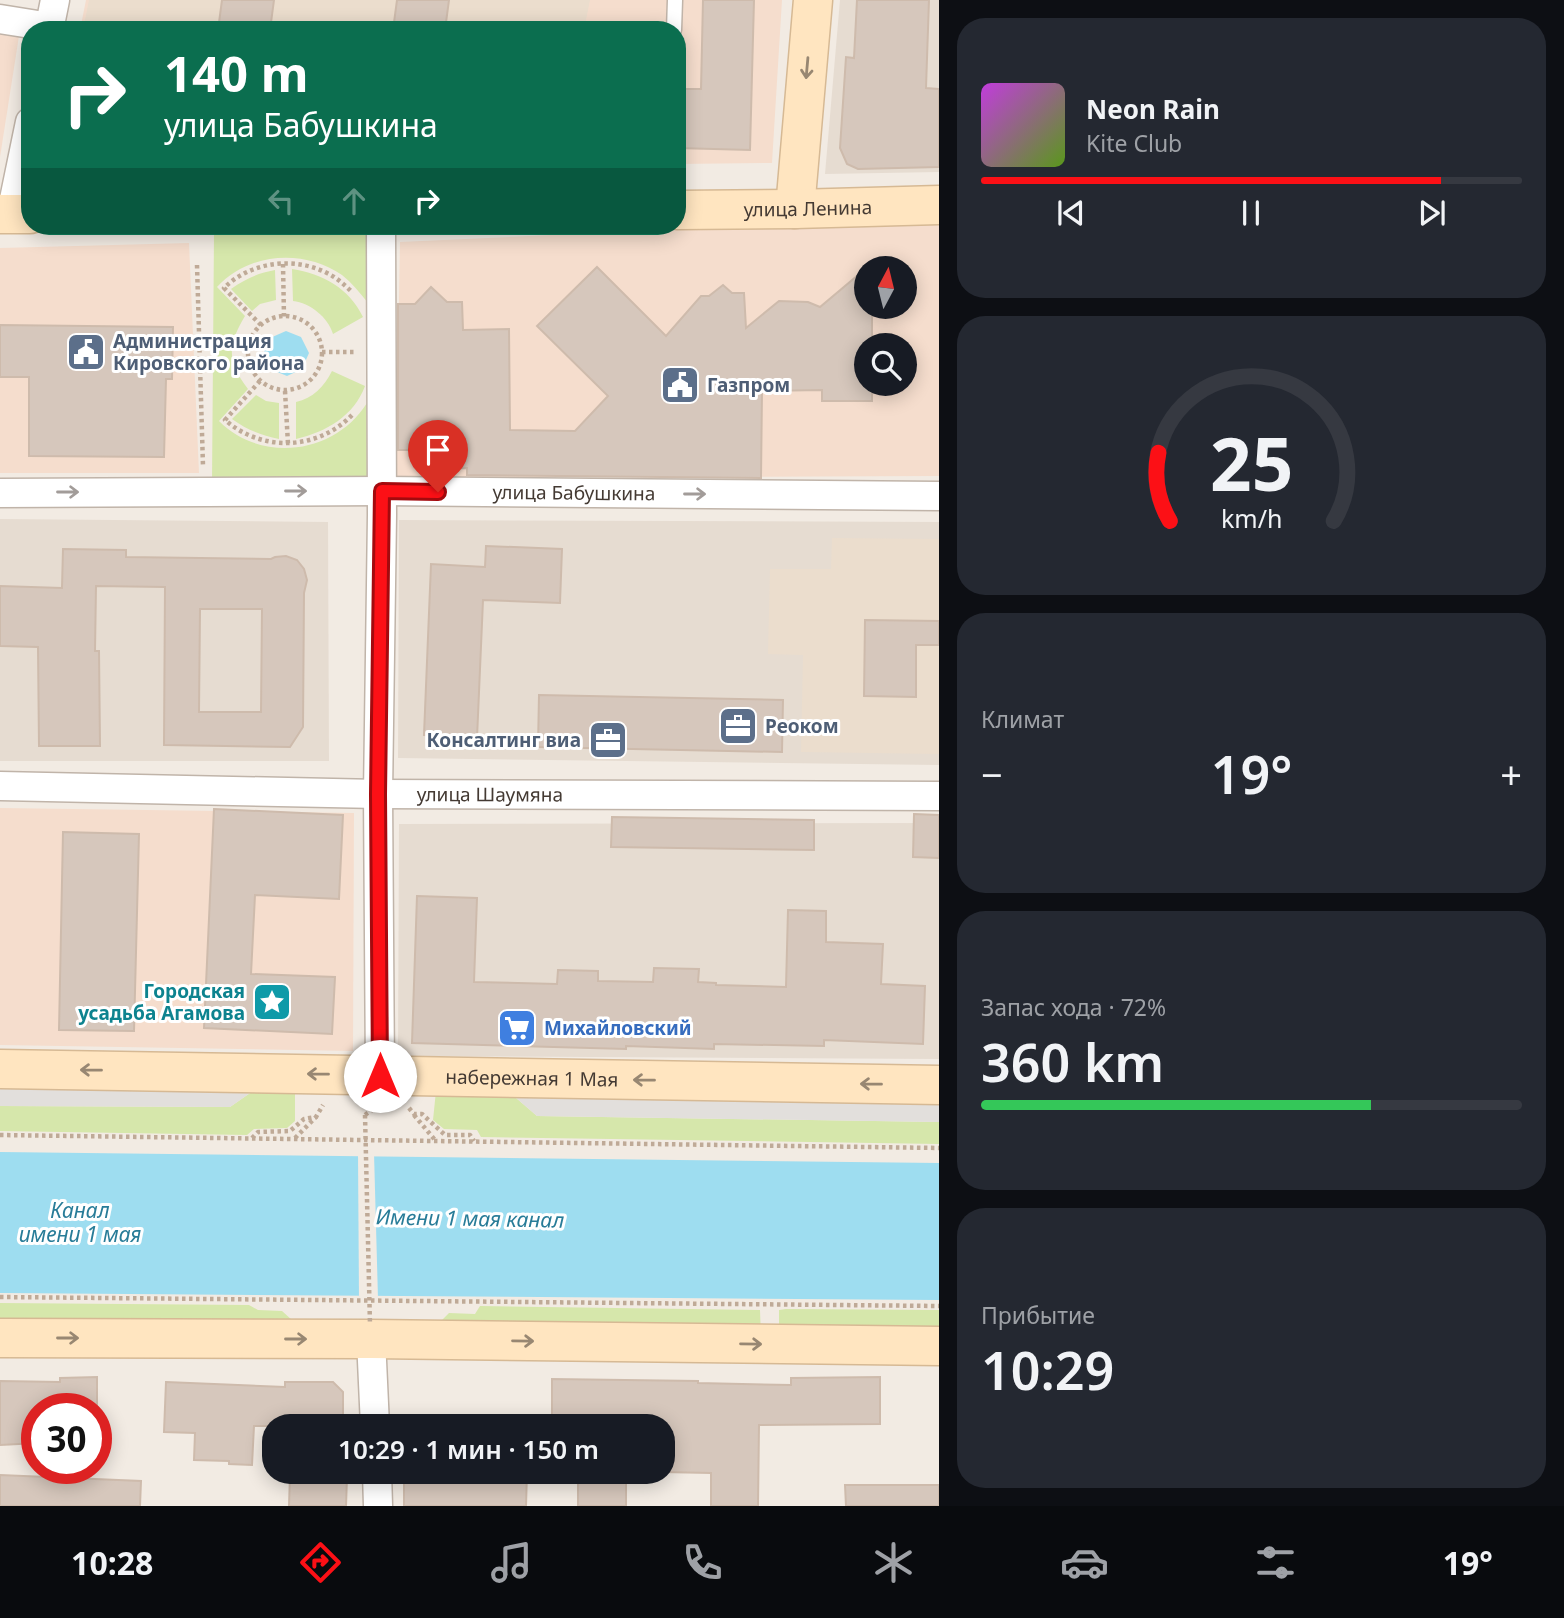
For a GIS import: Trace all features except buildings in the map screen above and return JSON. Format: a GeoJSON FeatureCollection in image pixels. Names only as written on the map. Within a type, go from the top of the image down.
{"type":"FeatureCollection","features":[{"type":"Feature","properties":{"kind":"main road"},"geometry":{"type":"LineString","coordinates":[[795,209],[813,0]]}},
{"type":"Feature","properties":{"kind":"main road","name":"улица Ленина"},"geometry":{"type":"LineString","coordinates":[[686,210],[939,205]]}},
{"type":"Feature","properties":{"kind":"main road","name":"набережная 1 Мая"},"geometry":{"type":"LineString","coordinates":[[0,1069],[939,1086]]}},
{"type":"Feature","properties":{"kind":"main road"},"geometry":{"type":"LineString","coordinates":[[0,1338],[371,1332],[939,1346]]}},
{"type":"Feature","properties":{"kind":"street"},"geometry":{"type":"LineString","coordinates":[[0,19],[51,19]]}},
{"type":"Feature","properties":{"kind":"street"},"geometry":{"type":"LineString","coordinates":[[14,214],[21,174]]}},
{"type":"Feature","properties":{"kind":"street"},"geometry":{"type":"LineString","coordinates":[[380,1076],[378,794],[382,491],[381,235]]}},
{"type":"Feature","properties":{"kind":"street","name":"улица Бабушкина"},"geometry":{"type":"LineString","coordinates":[[0,492],[382,491],[939,496]]}},
{"type":"Feature","properties":{"kind":"street","name":"улица Шаумяна"},"geometry":{"type":"LineString","coordinates":[[0,786],[378,794],[939,796]]}},
{"type":"Feature","properties":{"kind":"street"},"geometry":{"type":"LineString","coordinates":[[371,1332],[374,1414]]}},
{"type":"Feature","properties":{"kind":"street"},"geometry":{"type":"LineString","coordinates":[[377,1484],[378,1506]]}},
{"type":"Feature","properties":{"kind":"lane"},"geometry":{"type":"LineString","coordinates":[[674,21],[675,0]]}},
{"type":"Feature","properties":{"kind":"path"},"geometry":{"type":"LineString","coordinates":[[261,325],[224,288],[240,275],[257,268],[283,264],[309,266],[340,281],[358,300]]}},
{"type":"Feature","properties":{"kind":"path"},"geometry":{"type":"LineString","coordinates":[[283,264],[284,317]]}},
{"type":"Feature","properties":{"kind":"path"},"geometry":{"type":"LineString","coordinates":[[197,265],[204,492]]}},
{"type":"Feature","properties":{"kind":"path"},"geometry":{"type":"LineString","coordinates":[[291,316],[312,328],[322,349],[317,372],[309,382],[285,391],[273,389],[253,373],[248,361],[248,349],[251,337],[261,325],[268,320],[291,316]]}},
{"type":"Feature","properties":{"kind":"path"},"geometry":{"type":"LineString","coordinates":[[260,381],[226,420],[244,434],[260,440],[279,444],[315,440],[346,422],[359,408]]}},
{"type":"Feature","properties":{"kind":"path"},"geometry":{"type":"LineString","coordinates":[[285,391],[288,444]]}},
{"type":"Feature","properties":{"kind":"path"},"geometry":{"type":"LineString","coordinates":[[295,1139],[316,1117],[329,1096]]}},
{"type":"Feature","properties":{"kind":"path"},"geometry":{"type":"LineString","coordinates":[[406,1105],[436,1141]]}},
{"type":"Feature","properties":{"kind":"path"},"geometry":{"type":"LineString","coordinates":[[414,1114],[422,1114],[445,1135],[470,1135],[474,1141]]}},
{"type":"Feature","properties":{"kind":"path"},"geometry":{"type":"LineString","coordinates":[[365,1115],[371,1332]]}},
{"type":"Feature","properties":{"kind":"path"},"geometry":{"type":"LineString","coordinates":[[252,1139],[258,1132],[290,1131],[304,1119],[316,1117]]}},
{"type":"Feature","properties":{"kind":"path"},"geometry":{"type":"LineString","coordinates":[[0,1135],[939,1148]]}},
{"type":"Feature","properties":{"kind":"path"},"geometry":{"type":"LineString","coordinates":[[0,1297],[939,1306]]}},
{"type":"Feature","properties":{"kind":"shaded area"},"geometry":{"type":"Polygon","coordinates":[[[86,0],[782,0],[772,163],[686,164],[686,21],[82,21],[86,0]]]}},
{"type":"Feature","properties":{"kind":"shaded area"},"geometry":{"type":"Polygon","coordinates":[[[89,0],[590,0],[586,21],[85,21],[89,0]]]}},
{"type":"Feature","properties":{"kind":"shaded area"},"geometry":{"type":"Polygon","coordinates":[[[840,0],[939,0],[939,172],[825,174],[840,0]]]}},
{"type":"Feature","properties":{"kind":"shaded area"},"geometry":{"type":"Polygon","coordinates":[[[0,34],[19,36],[0,157],[0,34]]]}},
{"type":"Feature","properties":{"kind":"shaded area"},"geometry":{"type":"Polygon","coordinates":[[[939,217],[939,476],[396,478],[400,242],[551,235],[686,235],[686,229],[939,217]]]}},
{"type":"Feature","properties":{"kind":"shaded area"},"geometry":{"type":"Polygon","coordinates":[[[189,243],[199,473],[0,473],[0,248],[189,243]]]}},
{"type":"Feature","properties":{"kind":"shaded area"},"geometry":{"type":"Polygon","coordinates":[[[0,519],[328,522],[329,761],[0,761],[0,519]]]}},
{"type":"Feature","properties":{"kind":"shaded area"},"geometry":{"type":"Polygon","coordinates":[[[399,520],[939,522],[939,765],[398,758],[399,520]]]}},
{"type":"Feature","properties":{"kind":"shaded area"},"geometry":{"type":"Polygon","coordinates":[[[832,538],[939,539],[939,754],[801,752],[803,655],[768,654],[770,569],[831,569],[832,538]]]}},
{"type":"Feature","properties":{"kind":"shaded area"},"geometry":{"type":"Polygon","coordinates":[[[0,808],[354,813],[353,1051],[0,1045],[0,808]]]}},
{"type":"Feature","properties":{"kind":"shaded area"},"geometry":{"type":"Polygon","coordinates":[[[939,823],[939,1059],[398,1056],[399,824],[939,823]]]}},
{"type":"Feature","properties":{"kind":"shaded area"},"geometry":{"type":"Polygon","coordinates":[[[0,1088],[253,1091],[230,1107],[0,1106],[0,1088]]]}},
{"type":"Feature","properties":{"kind":"shaded area"},"geometry":{"type":"Polygon","coordinates":[[[508,1091],[939,1096],[939,1122],[537,1116],[508,1091]]]}},
{"type":"Feature","properties":{"kind":"green space"},"geometry":{"type":"Polygon","coordinates":[[[214,235],[374,235],[368,303],[342,275],[311,261],[294,258],[277,258],[245,267],[230,275],[217,287],[245,316],[235,336],[232,353],[236,370],[248,389],[219,421],[236,435],[256,444],[276,448],[297,447],[336,433],[353,420],[367,403],[374,403],[375,484],[212,482],[214,235]]]}},
{"type":"Feature","properties":{"kind":"green space"},"geometry":{"type":"Polygon","coordinates":[[[292,269],[324,279],[343,290],[363,317],[333,334],[318,312],[293,301],[292,269]]]}},
{"type":"Feature","properties":{"kind":"green space"},"geometry":{"type":"Polygon","coordinates":[[[275,270],[276,300],[260,304],[252,311],[231,289],[252,277],[275,270]]]}},
{"type":"Feature","properties":{"kind":"green space"},"geometry":{"type":"Polygon","coordinates":[[[332,371],[365,386],[360,397],[338,421],[318,432],[296,439],[296,402],[317,391],[332,371]]]}},
{"type":"Feature","properties":{"kind":"green space"},"geometry":{"type":"Polygon","coordinates":[[[256,395],[266,401],[279,403],[279,439],[254,432],[232,419],[256,395]]]}},
{"type":"Feature","properties":{"kind":"green space"},"geometry":{"type":"Polygon","coordinates":[[[253,1091],[295,1092],[295,1121],[287,1128],[254,1129],[247,1135],[0,1131],[0,1106],[230,1107],[253,1091]]]}},
{"type":"Feature","properties":{"kind":"green space"},"geometry":{"type":"Polygon","coordinates":[[[436,1091],[508,1091],[537,1116],[939,1122],[939,1144],[481,1137],[477,1130],[444,1129],[433,1120],[436,1091]]]}},
{"type":"Feature","properties":{"kind":"green space"},"geometry":{"type":"Polygon","coordinates":[[[0,1303],[249,1305],[258,1310],[282,1311],[303,1330],[0,1329],[0,1303]]]}},
{"type":"Feature","properties":{"kind":"green space"},"geometry":{"type":"Polygon","coordinates":[[[480,1306],[760,1310],[761,1338],[438,1324],[449,1313],[475,1314],[480,1306]]]}},
{"type":"Feature","properties":{"kind":"green space"},"geometry":{"type":"Polygon","coordinates":[[[779,1310],[939,1310],[939,1338],[779,1336],[779,1310]]]}},
{"type":"Feature","properties":{"kind":"water"},"geometry":{"type":"Polygon","coordinates":[[[286,331],[301,337],[309,353],[302,369],[287,376],[270,369],[263,354],[270,338],[286,331]]]}},
{"type":"Feature","properties":{"kind":"water","name":"Канал имени 1 мая"},"geometry":{"type":"Polygon","coordinates":[[[0,1152],[939,1163],[939,1300],[0,1293],[0,1152]]]}},
{"type":"Feature","properties":{"kind":"pier"},"geometry":{"type":"Polygon","coordinates":[[[358,1153],[374,1153],[378,1299],[359,1299],[358,1153]]]}},
{"type":"Feature","properties":{"kind":"place","name":"Администрация Кировского района"},"geometry":{"type":"Point","coordinates":[86,352]}},
{"type":"Feature","properties":{"kind":"place","name":"Газпром"},"geometry":{"type":"Point","coordinates":[680,385]}},
{"type":"Feature","properties":{"kind":"place","name":"Реоком"},"geometry":{"type":"Point","coordinates":[738,726]}},
{"type":"Feature","properties":{"kind":"place","name":"Консалтинг виа"},"geometry":{"type":"Point","coordinates":[608,740]}},
{"type":"Feature","properties":{"kind":"place","name":"Городская усадьба Агамова"},"geometry":{"type":"Point","coordinates":[272,1002]}},
{"type":"Feature","properties":{"kind":"place","name":"Михайловский"},"geometry":{"type":"Point","coordinates":[517,1028]}},
{"type":"Feature","properties":{"kind":"route"},"geometry":{"type":"LineString","coordinates":[[380,1076],[378,794],[382,491],[438,492]]}},
{"type":"Feature","properties":{"kind":"water label","name":"Имени 1 мая канал"},"geometry":{"type":"Point","coordinates":[470,1219]}}]}
